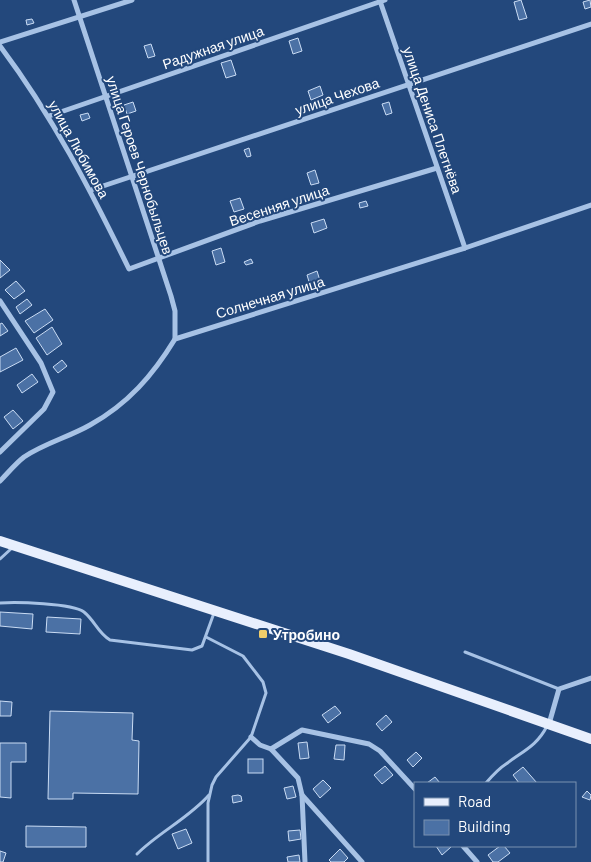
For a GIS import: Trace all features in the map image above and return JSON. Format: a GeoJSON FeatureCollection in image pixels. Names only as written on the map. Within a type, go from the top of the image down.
{"type":"FeatureCollection","features":[{"type":"Feature","properties":{"kind":"main road"},"geometry":{"type":"LineString","coordinates":[[0,541],[349,654],[591,739]]}},
{"type":"Feature","properties":{"kind":"street","name":"улица Героев Чернобыльцев"},"geometry":{"type":"LineString","coordinates":[[74,0],[175,311],[175,339]]}},
{"type":"Feature","properties":{"kind":"street"},"geometry":{"type":"LineString","coordinates":[[0,44],[132,0]]}},
{"type":"Feature","properties":{"kind":"street","name":"улица Дениса Плетнёва"},"geometry":{"type":"LineString","coordinates":[[381,1],[465,248]]}},
{"type":"Feature","properties":{"kind":"street","name":"Радужная улица"},"geometry":{"type":"LineString","coordinates":[[48,116],[381,1]]}},
{"type":"Feature","properties":{"kind":"street","name":"улица Чехова"},"geometry":{"type":"LineString","coordinates":[[91,190],[591,24]]}},
{"type":"Feature","properties":{"kind":"street","name":"улица Любимова"},"geometry":{"type":"LineString","coordinates":[[0,44],[48,116],[91,190],[129,269]]}},
{"type":"Feature","properties":{"kind":"street","name":"Весенняя улица"},"geometry":{"type":"LineString","coordinates":[[129,269],[260,221],[437,168]]}},
{"type":"Feature","properties":{"kind":"street","name":"Солнечная улица"},"geometry":{"type":"LineString","coordinates":[[175,339],[465,248],[591,205]]}},
{"type":"Feature","properties":{"kind":"street"},"geometry":{"type":"LineString","coordinates":[[0,301],[41,363],[53,392],[44,409],[0,452]]}},
{"type":"Feature","properties":{"kind":"street"},"geometry":{"type":"LineString","coordinates":[[0,481],[24,457],[89,426],[116,409],[152,374],[175,339]]}},
{"type":"Feature","properties":{"kind":"street"},"geometry":{"type":"LineString","coordinates":[[549,724],[559,688],[591,678]]}},
{"type":"Feature","properties":{"kind":"street"},"geometry":{"type":"LineString","coordinates":[[271,749],[302,730],[364,742],[380,751],[414,788]]}},
{"type":"Feature","properties":{"kind":"street"},"geometry":{"type":"LineString","coordinates":[[251,737],[260,745],[271,749],[295,773],[302,795],[306,862]]}},
{"type":"Feature","properties":{"kind":"street"},"geometry":{"type":"LineString","coordinates":[[302,795],[362,862]]}},
{"type":"Feature","properties":{"kind":"street"},"geometry":{"type":"LineString","coordinates":[[465,847],[476,862]]}},
{"type":"Feature","properties":{"kind":"lane"},"geometry":{"type":"LineString","coordinates":[[0,559],[15,546]]}},
{"type":"Feature","properties":{"kind":"lane"},"geometry":{"type":"LineString","coordinates":[[0,603],[78,609],[91,619],[102,635],[119,642],[192,650],[202,646],[215,610]]}},
{"type":"Feature","properties":{"kind":"lane"},"geometry":{"type":"LineString","coordinates":[[137,854],[170,825],[202,803],[209,794],[216,777],[251,737],[266,693],[263,682],[243,656],[206,637]]}},
{"type":"Feature","properties":{"kind":"lane"},"geometry":{"type":"LineString","coordinates":[[465,652],[559,688]]}},
{"type":"Feature","properties":{"kind":"lane"},"geometry":{"type":"LineString","coordinates":[[487,782],[507,763],[532,748],[542,738],[549,724]]}},
{"type":"Feature","properties":{"kind":"lane"},"geometry":{"type":"LineString","coordinates":[[208,862],[209,794]]}},
{"type":"Feature","properties":{"kind":"building"},"geometry":{"type":"Polygon","coordinates":[[[521,0],[527,18],[519,20],[514,2],[521,0]]]}},
{"type":"Feature","properties":{"kind":"building"},"geometry":{"type":"Polygon","coordinates":[[[590,0],[591,7],[585,9],[583,2],[590,0]]]}},
{"type":"Feature","properties":{"kind":"building"},"geometry":{"type":"Polygon","coordinates":[[[32,19],[34,23],[27,25],[26,20],[32,19]]]}},
{"type":"Feature","properties":{"kind":"building"},"geometry":{"type":"Polygon","coordinates":[[[298,38],[302,51],[293,54],[289,41],[298,38]]]}},
{"type":"Feature","properties":{"kind":"building"},"geometry":{"type":"Polygon","coordinates":[[[151,44],[155,56],[148,58],[144,46],[151,44]]]}},
{"type":"Feature","properties":{"kind":"building"},"geometry":{"type":"Polygon","coordinates":[[[231,60],[236,75],[226,78],[221,63],[231,60]]]}},
{"type":"Feature","properties":{"kind":"building"},"geometry":{"type":"Polygon","coordinates":[[[320,86],[323,95],[311,100],[308,91],[320,86]]]}},
{"type":"Feature","properties":{"kind":"building"},"geometry":{"type":"Polygon","coordinates":[[[133,102],[136,111],[127,114],[124,105],[133,102]]]}},
{"type":"Feature","properties":{"kind":"building"},"geometry":{"type":"Polygon","coordinates":[[[389,102],[392,113],[386,115],[382,104],[389,102]]]}},
{"type":"Feature","properties":{"kind":"building"},"geometry":{"type":"Polygon","coordinates":[[[88,113],[90,118],[82,121],[80,115],[88,113]]]}},
{"type":"Feature","properties":{"kind":"building"},"geometry":{"type":"Polygon","coordinates":[[[249,148],[251,156],[247,157],[244,150],[249,148]]]}},
{"type":"Feature","properties":{"kind":"building"},"geometry":{"type":"Polygon","coordinates":[[[315,170],[319,183],[311,185],[307,173],[315,170]]]}},
{"type":"Feature","properties":{"kind":"building"},"geometry":{"type":"Polygon","coordinates":[[[240,198],[244,209],[234,212],[230,201],[240,198]]]}},
{"type":"Feature","properties":{"kind":"building"},"geometry":{"type":"Polygon","coordinates":[[[366,201],[368,206],[360,208],[359,203],[366,201]]]}},
{"type":"Feature","properties":{"kind":"building"},"geometry":{"type":"Polygon","coordinates":[[[324,219],[327,228],[314,233],[311,223],[324,219]]]}},
{"type":"Feature","properties":{"kind":"building"},"geometry":{"type":"Polygon","coordinates":[[[221,248],[225,262],[216,265],[212,251],[221,248]]]}},
{"type":"Feature","properties":{"kind":"building"},"geometry":{"type":"Polygon","coordinates":[[[251,259],[253,263],[246,265],[244,262],[251,259]]]}},
{"type":"Feature","properties":{"kind":"building"},"geometry":{"type":"Polygon","coordinates":[[[0,260],[10,270],[0,278],[0,260]]]}},
{"type":"Feature","properties":{"kind":"building"},"geometry":{"type":"Polygon","coordinates":[[[317,271],[321,284],[310,285],[307,275],[317,271]]]}},
{"type":"Feature","properties":{"kind":"building"},"geometry":{"type":"Polygon","coordinates":[[[16,281],[25,291],[14,299],[5,290],[16,281]]]}},
{"type":"Feature","properties":{"kind":"building"},"geometry":{"type":"Polygon","coordinates":[[[297,287],[299,293],[295,295],[293,289],[297,287]]]}},
{"type":"Feature","properties":{"kind":"building"},"geometry":{"type":"Polygon","coordinates":[[[27,299],[32,305],[20,314],[16,307],[27,299]]]}},
{"type":"Feature","properties":{"kind":"building"},"geometry":{"type":"Polygon","coordinates":[[[45,309],[53,320],[34,333],[25,321],[45,309]]]}},
{"type":"Feature","properties":{"kind":"building"},"geometry":{"type":"Polygon","coordinates":[[[2,323],[8,331],[0,336],[0,324],[2,323]]]}},
{"type":"Feature","properties":{"kind":"building"},"geometry":{"type":"Polygon","coordinates":[[[52,327],[62,344],[47,355],[36,338],[52,327]]]}},
{"type":"Feature","properties":{"kind":"building"},"geometry":{"type":"Polygon","coordinates":[[[16,348],[23,360],[0,372],[0,357],[16,348]]]}},
{"type":"Feature","properties":{"kind":"building"},"geometry":{"type":"Polygon","coordinates":[[[62,360],[67,366],[58,373],[53,367],[62,360]]]}},
{"type":"Feature","properties":{"kind":"building"},"geometry":{"type":"Polygon","coordinates":[[[32,374],[38,382],[22,393],[17,385],[32,374]]]}},
{"type":"Feature","properties":{"kind":"building"},"geometry":{"type":"Polygon","coordinates":[[[13,410],[23,421],[13,429],[4,417],[13,410]]]}},
{"type":"Feature","properties":{"kind":"building"},"geometry":{"type":"Polygon","coordinates":[[[0,612],[33,614],[32,629],[0,626],[0,612]]]}},
{"type":"Feature","properties":{"kind":"building"},"geometry":{"type":"Polygon","coordinates":[[[47,617],[81,619],[80,634],[46,632],[47,617]]]}},
{"type":"Feature","properties":{"kind":"building"},"geometry":{"type":"Polygon","coordinates":[[[0,701],[12,702],[11,716],[0,716],[0,701]]]}},
{"type":"Feature","properties":{"kind":"building"},"geometry":{"type":"Polygon","coordinates":[[[335,706],[341,713],[328,723],[322,715],[335,706]]]}},
{"type":"Feature","properties":{"kind":"building"},"geometry":{"type":"Polygon","coordinates":[[[50,711],[133,713],[132,740],[139,741],[138,794],[73,793],[73,799],[48,799],[50,711]]]}},
{"type":"Feature","properties":{"kind":"building"},"geometry":{"type":"Polygon","coordinates":[[[386,715],[392,722],[382,731],[376,724],[386,715]]]}},
{"type":"Feature","properties":{"kind":"building"},"geometry":{"type":"Polygon","coordinates":[[[307,742],[309,758],[300,759],[298,743],[307,742]]]}},
{"type":"Feature","properties":{"kind":"building"},"geometry":{"type":"Polygon","coordinates":[[[0,743],[26,743],[26,762],[11,762],[11,798],[0,797],[0,743]]]}},
{"type":"Feature","properties":{"kind":"building"},"geometry":{"type":"Polygon","coordinates":[[[336,745],[345,745],[344,760],[334,759],[336,745]]]}},
{"type":"Feature","properties":{"kind":"building"},"geometry":{"type":"Polygon","coordinates":[[[416,752],[422,758],[413,767],[407,760],[416,752]]]}},
{"type":"Feature","properties":{"kind":"building"},"geometry":{"type":"Polygon","coordinates":[[[248,759],[263,759],[263,773],[248,773],[248,759]]]}},
{"type":"Feature","properties":{"kind":"building"},"geometry":{"type":"Polygon","coordinates":[[[385,766],[393,775],[382,784],[374,775],[385,766]]]}},
{"type":"Feature","properties":{"kind":"building"},"geometry":{"type":"Polygon","coordinates":[[[523,767],[536,782],[518,782],[513,775],[523,767]]]}},
{"type":"Feature","properties":{"kind":"building"},"geometry":{"type":"Polygon","coordinates":[[[435,777],[439,782],[428,782],[435,777]]]}},
{"type":"Feature","properties":{"kind":"building"},"geometry":{"type":"Polygon","coordinates":[[[323,780],[331,788],[320,798],[313,789],[323,780]]]}},
{"type":"Feature","properties":{"kind":"building"},"geometry":{"type":"Polygon","coordinates":[[[293,786],[296,797],[287,799],[284,788],[293,786]]]}},
{"type":"Feature","properties":{"kind":"building"},"geometry":{"type":"Polygon","coordinates":[[[587,791],[591,795],[590,800],[582,797],[587,791]]]}},
{"type":"Feature","properties":{"kind":"building"},"geometry":{"type":"Polygon","coordinates":[[[232,796],[241,796],[242,801],[233,803],[232,796]]]}},
{"type":"Feature","properties":{"kind":"building"},"geometry":{"type":"Polygon","coordinates":[[[26,826],[86,827],[86,847],[26,847],[26,826]]]}},
{"type":"Feature","properties":{"kind":"building"},"geometry":{"type":"Polygon","coordinates":[[[186,829],[192,843],[178,849],[172,834],[186,829]]]}},
{"type":"Feature","properties":{"kind":"building"},"geometry":{"type":"Polygon","coordinates":[[[300,830],[301,839],[289,841],[288,831],[300,830]]]}},
{"type":"Feature","properties":{"kind":"building"},"geometry":{"type":"Polygon","coordinates":[[[437,847],[451,847],[442,855],[437,847]]]}},
{"type":"Feature","properties":{"kind":"building"},"geometry":{"type":"Polygon","coordinates":[[[499,847],[505,847],[510,853],[498,862],[493,862],[488,855],[499,847]]]}},
{"type":"Feature","properties":{"kind":"building"},"geometry":{"type":"Polygon","coordinates":[[[340,849],[348,858],[344,862],[331,862],[329,860],[340,849]]]}},
{"type":"Feature","properties":{"kind":"building"},"geometry":{"type":"Polygon","coordinates":[[[0,851],[6,853],[3,862],[0,862],[0,851]]]}},
{"type":"Feature","properties":{"kind":"building"},"geometry":{"type":"Polygon","coordinates":[[[299,855],[300,862],[288,862],[287,857],[299,855]]]}},
{"type":"Feature","properties":{"kind":"place","name":"Утробино"},"geometry":{"type":"Point","coordinates":[263,634]}}]}
